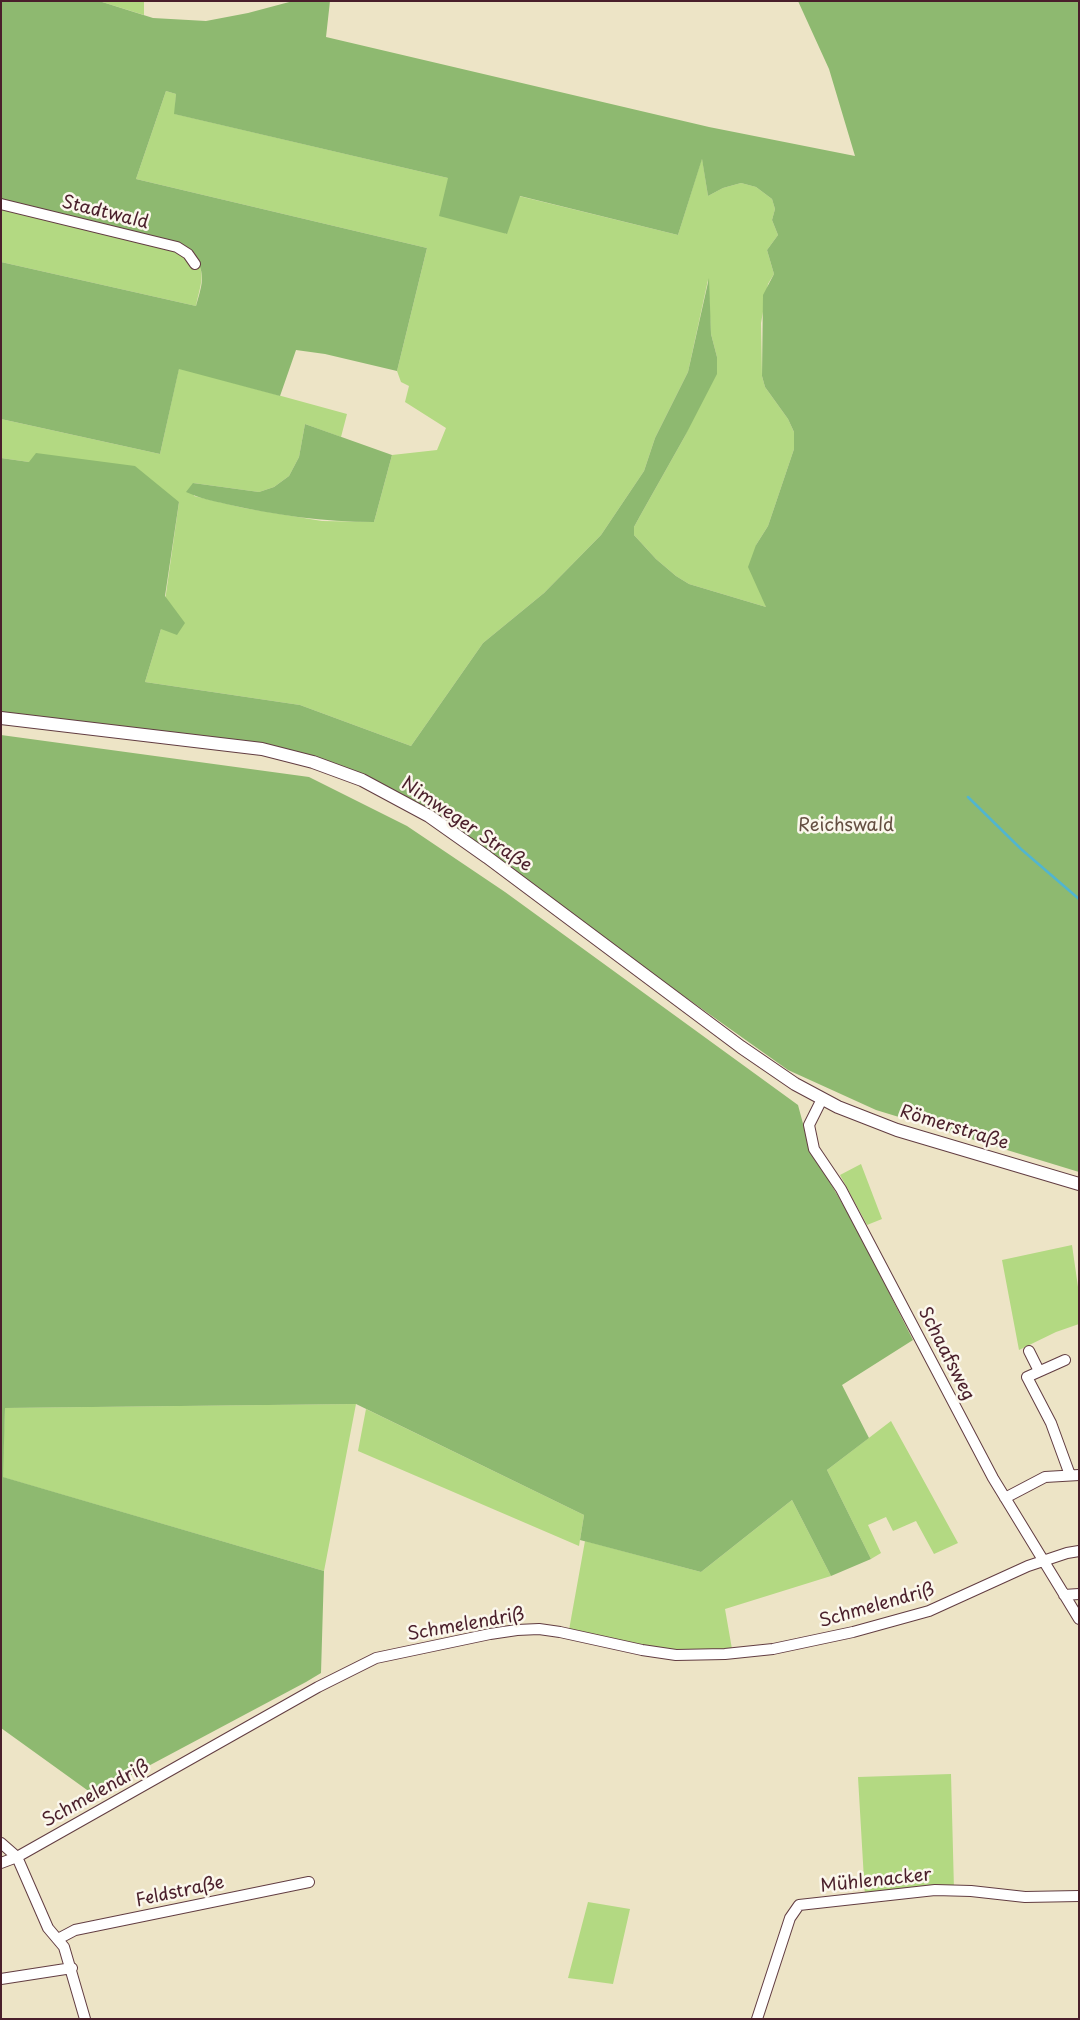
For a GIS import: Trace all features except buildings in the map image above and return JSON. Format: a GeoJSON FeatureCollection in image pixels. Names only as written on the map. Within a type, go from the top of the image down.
{"type":"FeatureCollection","features":[{"type":"Feature","properties":{"kind":"main road","name":"Nimweger Straße"},"geometry":{"type":"LineString","coordinates":[[1,718],[221,742],[262,749],[313,762],[362,780],[429,816],[487,857],[761,1062],[822,1099]]}},
{"type":"Feature","properties":{"kind":"main road","name":"Römerstraße"},"geometry":{"type":"LineString","coordinates":[[822,1099],[897,1130],[1079,1184]]}},
{"type":"Feature","properties":{"kind":"street","name":"Stadtwald"},"geometry":{"type":"LineString","coordinates":[[1,204],[177,247],[188,254],[195,264]]}},
{"type":"Feature","properties":{"kind":"street","name":"Schaafsweg"},"geometry":{"type":"LineString","coordinates":[[822,1099],[809,1125],[814,1149],[845,1198],[900,1299],[965,1427],[1005,1498],[1079,1619]]}},
{"type":"Feature","properties":{"kind":"street"},"geometry":{"type":"LineString","coordinates":[[1029,1351],[1039,1371]]}},
{"type":"Feature","properties":{"kind":"street"},"geometry":{"type":"LineString","coordinates":[[1005,1498],[1045,1477],[1074,1475],[1027,1377],[1065,1360]]}},
{"type":"Feature","properties":{"kind":"street","name":"Schmelendriß"},"geometry":{"type":"LineString","coordinates":[[1,1862],[17,1857],[318,1687],[376,1658],[490,1634],[539,1629],[676,1655],[725,1654],[773,1649],[853,1632],[929,1611],[1028,1566],[1053,1557],[1079,1551]]}},
{"type":"Feature","properties":{"kind":"street"},"geometry":{"type":"LineString","coordinates":[[1064,1596],[1079,1594]]}},
{"type":"Feature","properties":{"kind":"street"},"geometry":{"type":"LineString","coordinates":[[1,1843],[17,1857],[48,1928],[64,1947],[72,1968],[85,2019]]}},
{"type":"Feature","properties":{"kind":"street","name":"Feldstraße"},"geometry":{"type":"LineString","coordinates":[[58,1939],[75,1930],[310,1882]]}},
{"type":"Feature","properties":{"kind":"street","name":"Mühlenacker"},"geometry":{"type":"LineString","coordinates":[[757,2019],[790,1918],[798,1905],[936,1890],[971,1891],[1025,1897],[1079,1896]]}},
{"type":"Feature","properties":{"kind":"street"},"geometry":{"type":"LineString","coordinates":[[1,1979],[72,1968]]}},
{"type":"Feature","properties":{"kind":"green space","name":"Reichswald"},"geometry":{"type":"Polygon","coordinates":[[[1,1],[99,1],[153,18],[206,21],[248,13],[293,1],[330,1],[326,37],[709,127],[855,156],[829,69],[798,1],[1079,1],[1079,1172],[876,1110],[788,1070],[526,884],[386,792],[289,755],[1,718],[1,458],[29,462],[36,453],[135,466],[179,502],[165,596],[185,623],[177,635],[161,629],[145,682],[300,705],[411,746],[483,643],[544,593],[601,535],[644,471],[655,438],[688,372],[709,278],[711,334],[717,357],[717,374],[634,527],[634,535],[656,559],[689,584],[766,607],[748,567],[756,545],[768,526],[794,449],[794,432],[788,419],[765,387],[762,376],[763,295],[774,274],[767,250],[778,235],[772,220],[775,209],[772,199],[756,187],[741,183],[723,188],[708,196],[702,159],[678,235],[520,196],[507,234],[439,216],[448,178],[174,114],[176,94],[166,91],[136,179],[427,248],[397,371],[325,354],[296,350],[280,396],[179,369],[160,454],[1,419],[1,262],[196,306],[202,277],[199,265],[190,252],[1,200],[1,1]]]}},
{"type":"Feature","properties":{"kind":"green space"},"geometry":{"type":"Polygon","coordinates":[[[99,1],[144,1],[144,15],[99,1]]]}},
{"type":"Feature","properties":{"kind":"green space"},"geometry":{"type":"Polygon","coordinates":[[[166,91],[176,94],[175,114],[448,178],[506,234],[519,196],[678,235],[702,158],[708,196],[723,188],[741,183],[756,187],[772,199],[775,209],[772,220],[778,235],[767,250],[774,274],[768,284],[761,323],[762,376],[765,387],[788,419],[794,432],[794,449],[768,526],[756,545],[766,607],[689,584],[656,559],[634,535],[634,527],[685,436],[717,357],[711,334],[708,280],[688,372],[655,438],[644,471],[601,535],[544,593],[483,643],[411,746],[300,705],[145,682],[161,629],[179,502],[29,462],[1,458],[1,419],[160,454],[179,368],[347,414],[341,437],[305,424],[299,457],[289,476],[274,487],[259,492],[193,483],[194,496],[244,508],[322,521],[374,522],[392,455],[437,450],[446,428],[405,402],[409,386],[401,382],[397,371],[427,248],[136,179],[166,91]]]}},
{"type":"Feature","properties":{"kind":"green space"},"geometry":{"type":"Polygon","coordinates":[[[1,200],[190,252],[199,265],[202,277],[196,306],[1,262],[1,200]]]}},
{"type":"Feature","properties":{"kind":"green space"},"geometry":{"type":"Polygon","coordinates":[[[305,424],[392,455],[374,522],[337,521],[281,515],[216,502],[186,492],[193,483],[259,492],[274,487],[289,476],[299,457],[305,424]]]}},
{"type":"Feature","properties":{"kind":"green space"},"geometry":{"type":"Polygon","coordinates":[[[1,735],[309,777],[407,826],[505,892],[798,1105],[809,1146],[857,1229],[913,1340],[842,1385],[869,1438],[827,1470],[871,1559],[831,1576],[792,1500],[701,1572],[580,1540],[584,1515],[356,1404],[5,1408],[3,1477],[324,1571],[321,1673],[94,1795],[1,1728],[1,735]]]}},
{"type":"Feature","properties":{"kind":"green space"},"geometry":{"type":"Polygon","coordinates":[[[861,1164],[882,1219],[867,1225],[840,1175],[861,1164]]]}},
{"type":"Feature","properties":{"kind":"green space"},"geometry":{"type":"Polygon","coordinates":[[[1072,1245],[1079,1294],[1079,1324],[1056,1332],[1019,1350],[1002,1260],[1072,1245]]]}},
{"type":"Feature","properties":{"kind":"green space"},"geometry":{"type":"Polygon","coordinates":[[[356,1404],[324,1571],[2,1477],[5,1408],[356,1404]]]}},
{"type":"Feature","properties":{"kind":"green space"},"geometry":{"type":"Polygon","coordinates":[[[366,1409],[584,1515],[579,1546],[358,1451],[366,1409]]]}},
{"type":"Feature","properties":{"kind":"green space"},"geometry":{"type":"Polygon","coordinates":[[[891,1421],[958,1543],[934,1554],[916,1521],[893,1531],[886,1517],[868,1525],[881,1553],[871,1559],[827,1470],[891,1421]]]}},
{"type":"Feature","properties":{"kind":"green space"},"geometry":{"type":"Polygon","coordinates":[[[792,1500],[831,1576],[725,1609],[732,1649],[680,1652],[569,1630],[585,1541],[701,1572],[792,1500]]]}},
{"type":"Feature","properties":{"kind":"green space"},"geometry":{"type":"Polygon","coordinates":[[[951,1774],[954,1890],[865,1897],[858,1777],[951,1774]]]}},
{"type":"Feature","properties":{"kind":"green space"},"geometry":{"type":"Polygon","coordinates":[[[588,1902],[630,1909],[613,1984],[568,1978],[588,1902]]]}},
{"type":"Feature","properties":{"kind":"waterway"},"geometry":{"type":"LineString","coordinates":[[968,797],[1021,849],[1079,899]]}}]}
